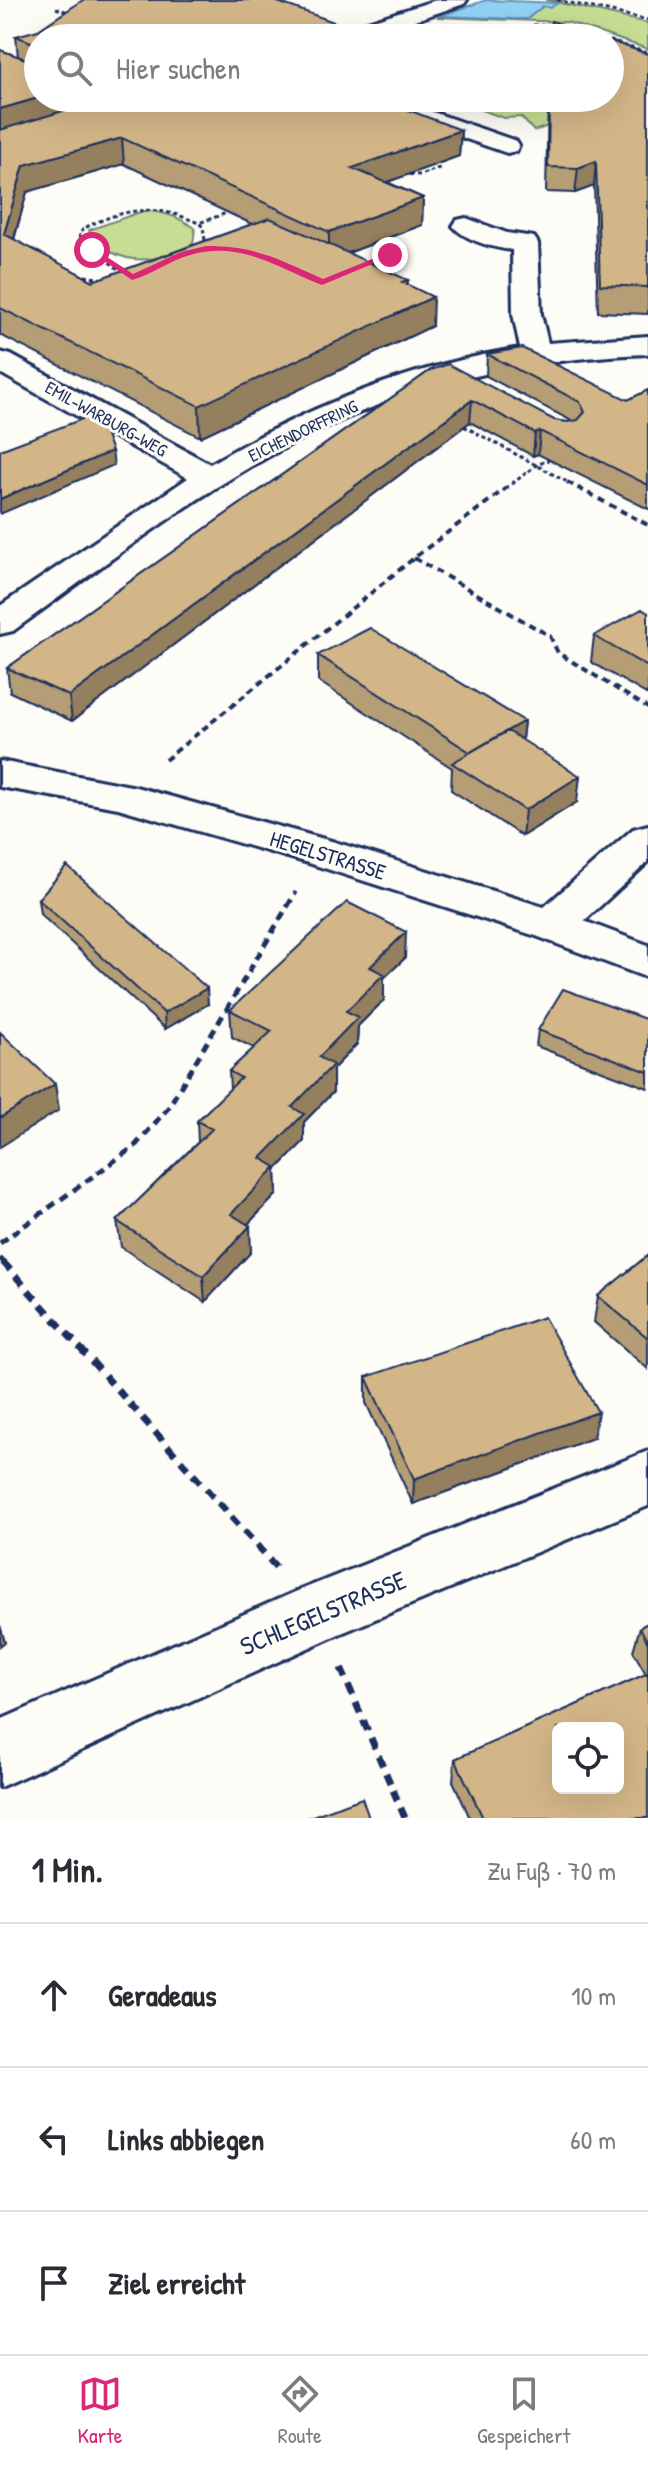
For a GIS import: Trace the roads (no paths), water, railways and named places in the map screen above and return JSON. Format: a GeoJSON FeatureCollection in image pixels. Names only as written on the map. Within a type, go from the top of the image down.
{"type":"FeatureCollection","features":[{"type":"Feature","properties":{"kind":"street"},"geometry":{"type":"LineString","coordinates":[[384,24],[457,0]]}},
{"type":"Feature","properties":{"kind":"street"},"geometry":{"type":"LineString","coordinates":[[415,112],[507,146]]}},
{"type":"Feature","properties":{"kind":"street"},"geometry":{"type":"LineString","coordinates":[[466,226],[502,241],[525,243],[527,314],[536,354]]}},
{"type":"Feature","properties":{"kind":"street","name":"EICHENDORFFRING"},"geometry":{"type":"LineString","coordinates":[[0,623],[212,478],[280,437],[350,406],[449,372],[536,354],[648,345]]}},
{"type":"Feature","properties":{"kind":"street","name":"EMIL-WARBURG-WEG"},"geometry":{"type":"LineString","coordinates":[[0,361],[212,478]]}},
{"type":"Feature","properties":{"kind":"street"},"geometry":{"type":"LineString","coordinates":[[449,372],[487,392]]}},
{"type":"Feature","properties":{"kind":"street","name":"HEGELSTRASSE"},"geometry":{"type":"LineString","coordinates":[[0,774],[121,796],[320,852],[552,925],[648,962]]}},
{"type":"Feature","properties":{"kind":"street"},"geometry":{"type":"LineString","coordinates":[[552,925],[648,839]]}},
{"type":"Feature","properties":{"kind":"street","name":"SCHLEGELSTRASSE"},"geometry":{"type":"LineString","coordinates":[[0,1754],[317,1613],[648,1478]]}},
{"type":"Feature","properties":{"kind":"water"},"geometry":{"type":"Polygon","coordinates":[[[486,0],[558,3],[550,8],[543,6],[527,19],[440,16],[486,0]]]}}]}
